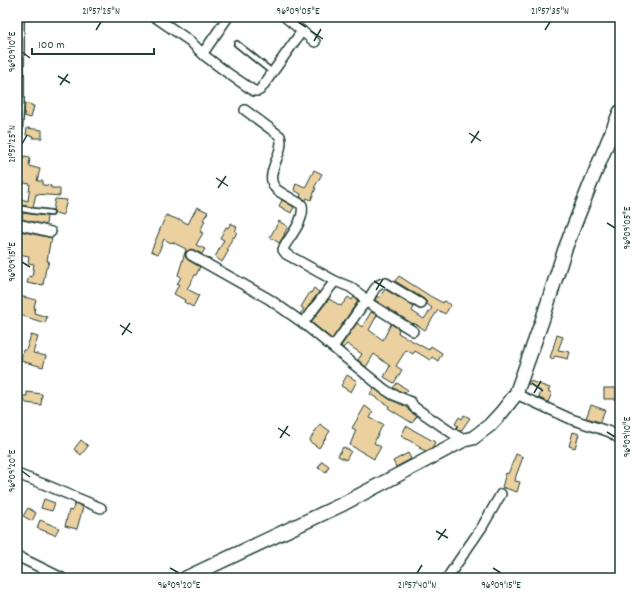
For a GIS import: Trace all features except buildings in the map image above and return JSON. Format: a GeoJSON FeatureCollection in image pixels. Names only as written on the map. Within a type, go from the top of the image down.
{"type":"FeatureCollection","features":[{"type":"Feature","properties":{"kind":"street"},"geometry":{"type":"LineString","coordinates":[[17,135],[19,102],[19,17]]}},
{"type":"Feature","properties":{"kind":"street"},"geometry":{"type":"LineString","coordinates":[[155,17],[190,41],[228,74],[254,91],[260,90],[302,31]]}},
{"type":"Feature","properties":{"kind":"street"},"geometry":{"type":"LineString","coordinates":[[203,53],[228,17]]}},
{"type":"Feature","properties":{"kind":"street"},"geometry":{"type":"LineString","coordinates":[[285,17],[315,42]]}},
{"type":"Feature","properties":{"kind":"street"},"geometry":{"type":"LineString","coordinates":[[245,110],[280,136],[281,148],[272,174],[272,181],[277,189],[302,205],[303,210],[300,220],[283,250],[286,254],[335,281],[350,287],[361,295],[367,302],[413,331]]}},
{"type":"Feature","properties":{"kind":"street"},"geometry":{"type":"LineString","coordinates":[[186,578],[343,504],[464,440],[473,438],[490,425],[516,394],[565,249],[620,112]]}},
{"type":"Feature","properties":{"kind":"street"},"geometry":{"type":"LineString","coordinates":[[17,224],[50,232]]}},
{"type":"Feature","properties":{"kind":"street"},"geometry":{"type":"LineString","coordinates":[[191,255],[269,299],[303,323],[384,389],[411,402],[414,407],[464,440]]}},
{"type":"Feature","properties":{"kind":"street"},"geometry":{"type":"LineString","coordinates":[[303,323],[335,281]]}},
{"type":"Feature","properties":{"kind":"street"},"geometry":{"type":"LineString","coordinates":[[333,347],[378,285],[382,283],[386,283],[421,304]]}},
{"type":"Feature","properties":{"kind":"street"},"geometry":{"type":"LineString","coordinates":[[516,394],[571,419],[610,432],[620,439]]}},
{"type":"Feature","properties":{"kind":"street"},"geometry":{"type":"LineString","coordinates":[[17,474],[46,484],[101,508]]}},
{"type":"Feature","properties":{"kind":"street"},"geometry":{"type":"LineString","coordinates":[[447,578],[482,527],[501,494]]}},
{"type":"Feature","properties":{"kind":"street"},"geometry":{"type":"LineString","coordinates":[[17,556],[62,578]]}},
{"type":"Feature","properties":{"kind":"lane"},"geometry":{"type":"LineString","coordinates":[[237,44],[272,72]]}},
{"type":"Feature","properties":{"kind":"lane"},"geometry":{"type":"LineString","coordinates":[[17,208],[51,213]]}}]}
